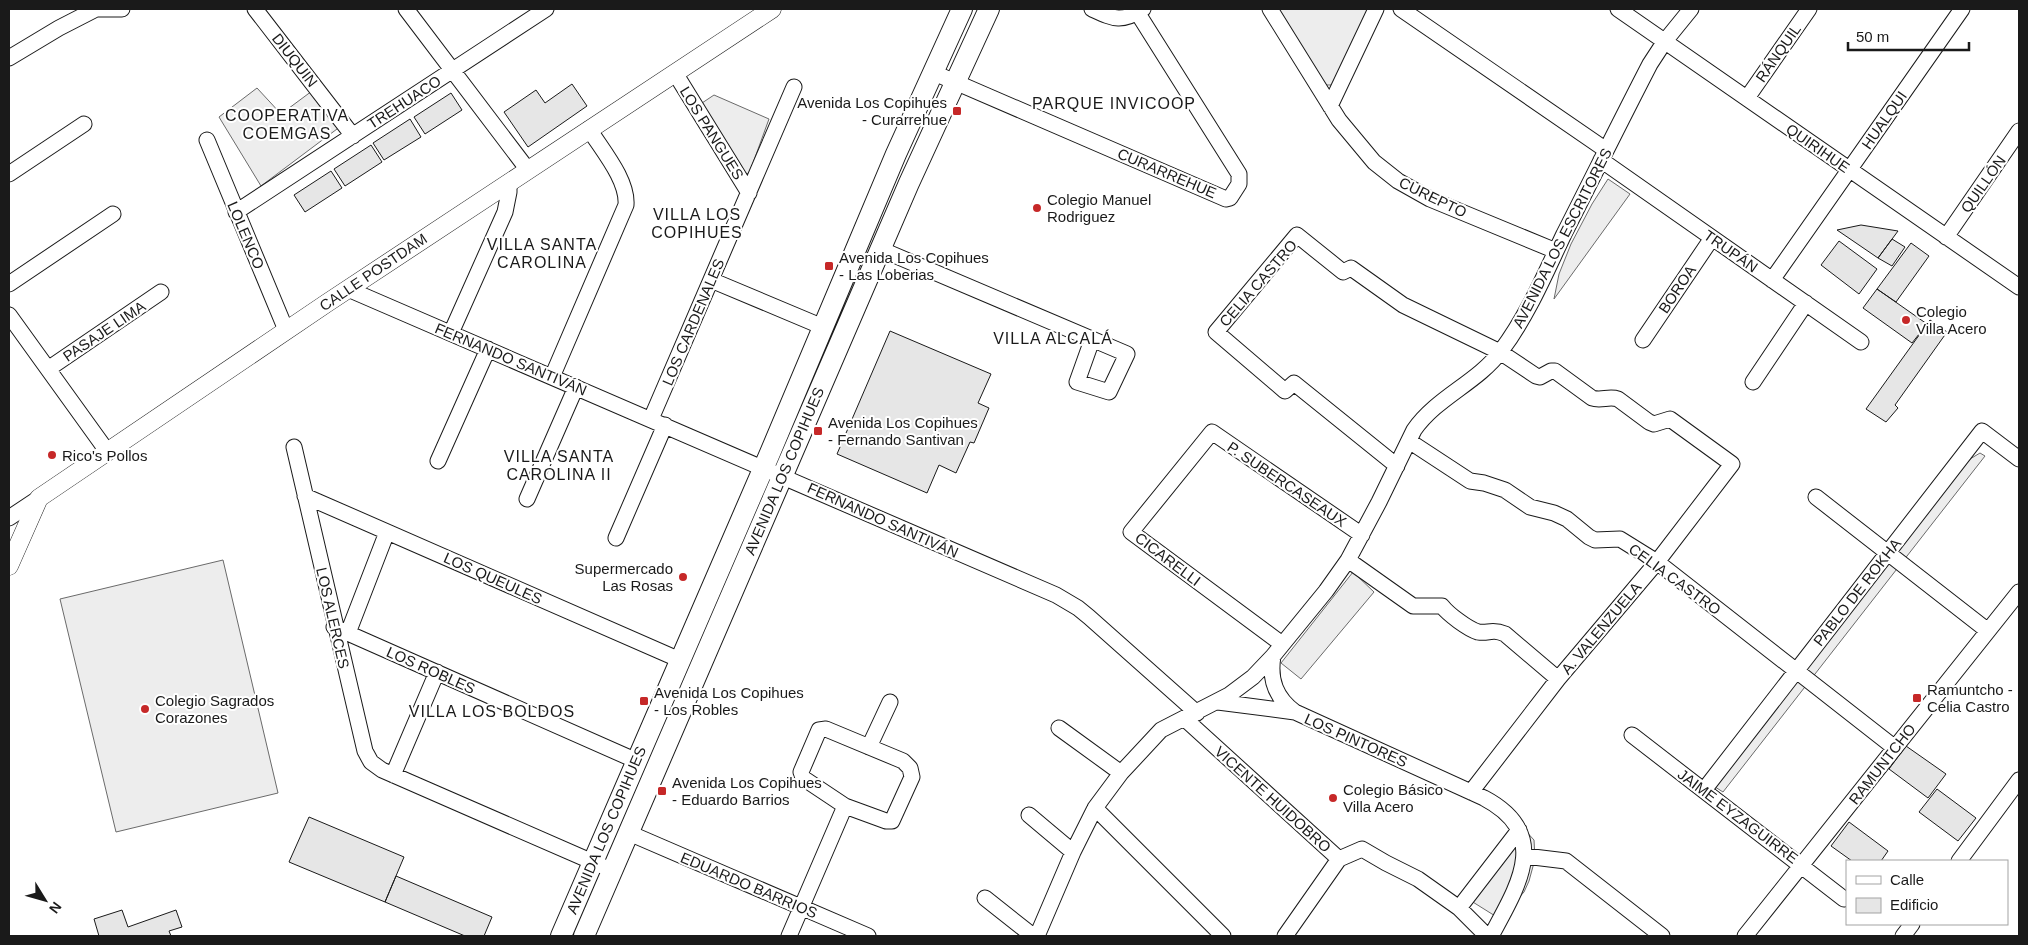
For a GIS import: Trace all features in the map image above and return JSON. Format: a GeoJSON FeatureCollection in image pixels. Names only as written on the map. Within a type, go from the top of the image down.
{"type":"FeatureCollection","features":[{"type":"Feature","properties":{"kind":"main road","name":"AVENIDA LOS COPIHUES"},"geometry":{"type":"LineString","coordinates":[[560,936],[932,72],[962,9]]}},
{"type":"Feature","properties":{"kind":"main road","name":"AVENIDA LOS COPIHUES"},"geometry":{"type":"LineString","coordinates":[[584,936],[880,249],[954,82],[989,9]]}},
{"type":"Feature","properties":{"kind":"street"},"geometry":{"type":"LineString","coordinates":[[9,58],[59,28],[96,9],[122,9]]}},
{"type":"Feature","properties":{"kind":"street","name":"DIUQUIN"},"geometry":{"type":"LineString","coordinates":[[255,9],[353,136]]}},
{"type":"Feature","properties":{"kind":"street"},"geometry":{"type":"LineString","coordinates":[[406,9],[528,170]]}},
{"type":"Feature","properties":{"kind":"street","name":"TREHUACO"},"geometry":{"type":"LineString","coordinates":[[236,212],[546,9]]}},
{"type":"Feature","properties":{"kind":"street","name":"CALLE POSTDAM"},"geometry":{"type":"LineString","coordinates":[[39,498],[286,330],[772,9]]}},
{"type":"Feature","properties":{"kind":"street"},"geometry":{"type":"LineString","coordinates":[[1092,9],[1117,19],[1131,17],[1140,11]]}},
{"type":"Feature","properties":{"kind":"street","name":"CUREPTO"},"geometry":{"type":"LineString","coordinates":[[1270,9],[1344,128],[1363,151],[1398,181],[1430,199],[1556,251]]}},
{"type":"Feature","properties":{"kind":"street"},"geometry":{"type":"LineString","coordinates":[[1330,106],[1376,9]]}},
{"type":"Feature","properties":{"kind":"street","name":"TRUPÁN"},"geometry":{"type":"LineString","coordinates":[[1401,9],[1604,155],[1712,238],[1861,342]]}},
{"type":"Feature","properties":{"kind":"street","name":"QUIRIHUE"},"geometry":{"type":"LineString","coordinates":[[1618,9],[2019,287]]}},
{"type":"Feature","properties":{"kind":"street","name":"AVENIDA LOS ESCRITORES"},"geometry":{"type":"LineString","coordinates":[[1035,936],[1095,808],[1120,773],[1161,730],[1218,702],[1241,687],[1277,650],[1326,591],[1348,560],[1421,420],[1430,410],[1483,372],[1500,352],[1530,304],[1650,64],[1691,9]]}},
{"type":"Feature","properties":{"kind":"street","name":"RÁNQUIL"},"geometry":{"type":"LineString","coordinates":[[1746,98],[1809,9]]}},
{"type":"Feature","properties":{"kind":"street","name":"HUALQUI"},"geometry":{"type":"LineString","coordinates":[[1772,280],[1962,9]]}},
{"type":"Feature","properties":{"kind":"street","name":"CURARREHUE"},"geometry":{"type":"LineString","coordinates":[[932,72],[1226,199],[1230,198],[1239,184],[1239,174],[1140,11]]}},
{"type":"Feature","properties":{"kind":"street","name":"LOS PANGUES"},"geometry":{"type":"LineString","coordinates":[[675,73],[749,193]]}},
{"type":"Feature","properties":{"kind":"street","name":"LOS CARDENALES"},"geometry":{"type":"LineString","coordinates":[[651,419],[794,87]]}},
{"type":"Feature","properties":{"kind":"street"},"geometry":{"type":"LineString","coordinates":[[9,174],[84,124]]}},
{"type":"Feature","properties":{"kind":"street"},"geometry":{"type":"LineString","coordinates":[[552,377],[626,205],[623,185],[589,129]]}},
{"type":"Feature","properties":{"kind":"street","name":"QUILLÓN"},"geometry":{"type":"LineString","coordinates":[[1946,237],[2019,131]]}},
{"type":"Feature","properties":{"kind":"street","name":"LOLENCO"},"geometry":{"type":"LineString","coordinates":[[206,140],[286,330]]}},
{"type":"Feature","properties":{"kind":"street"},"geometry":{"type":"LineString","coordinates":[[451,333],[506,212],[510,192],[509,182]]}},
{"type":"Feature","properties":{"kind":"street"},"geometry":{"type":"LineString","coordinates":[[9,284],[113,214]]}},
{"type":"Feature","properties":{"kind":"street","name":"CELIA CASTRO"},"geometry":{"type":"LineString","coordinates":[[1397,466],[1294,383],[1284,391],[1216,332],[1297,236],[1343,272],[1352,268],[1403,305],[1500,352]]}},
{"type":"Feature","properties":{"kind":"street","name":"BOROA"},"geometry":{"type":"LineString","coordinates":[[1643,340],[1712,238]]}},
{"type":"Feature","properties":{"kind":"street"},"geometry":{"type":"LineString","coordinates":[[880,249],[1092,340]]}},
{"type":"Feature","properties":{"kind":"street"},"geometry":{"type":"LineString","coordinates":[[711,280],[823,327]]}},
{"type":"Feature","properties":{"kind":"street","name":"FERNANDO SANTIVÁN"},"geometry":{"type":"LineString","coordinates":[[348,289],[651,419],[1068,602],[1089,617],[1191,716]]}},
{"type":"Feature","properties":{"kind":"street","name":"PASAJE LIMA"},"geometry":{"type":"LineString","coordinates":[[48,370],[161,292]]}},
{"type":"Feature","properties":{"kind":"street"},"geometry":{"type":"LineString","coordinates":[[1752,382],[1806,303]]}},
{"type":"Feature","properties":{"kind":"street"},"geometry":{"type":"LineString","coordinates":[[9,315],[107,452]]}},
{"type":"Feature","properties":{"kind":"street"},"geometry":{"type":"LineString","coordinates":[[438,461],[488,349]]}},
{"type":"Feature","properties":{"kind":"street","name":"A. VALENZUELA"},"geometry":{"type":"LineString","coordinates":[[1471,792],[1558,679],[1657,562],[1732,464],[1670,419],[1654,424],[1618,399],[1612,397],[1592,398],[1555,371],[1540,377],[1536,376],[1500,352]]}},
{"type":"Feature","properties":{"kind":"street"},"geometry":{"type":"LineString","coordinates":[[527,499],[576,387]]}},
{"type":"Feature","properties":{"kind":"street"},"geometry":{"type":"LineString","coordinates":[[616,538],[666,426]]}},
{"type":"Feature","properties":{"kind":"street","name":"PABLO DE ROKHA"},"geometry":{"type":"LineString","coordinates":[[1704,790],[1982,431],[2019,459]]}},
{"type":"Feature","properties":{"kind":"street","name":"P. SUBERCASEAUX"},"geometry":{"type":"LineString","coordinates":[[1212,432],[1362,535]]}},
{"type":"Feature","properties":{"kind":"street","name":"CICARELLI"},"geometry":{"type":"LineString","coordinates":[[1212,432],[1131,532],[1277,650]]}},
{"type":"Feature","properties":{"kind":"street","name":"CELIA CASTRO"},"geometry":{"type":"LineString","coordinates":[[1409,440],[1470,482],[1484,482],[1505,490],[1530,507],[1554,513],[1567,519],[1589,537],[1596,540],[1620,539],[1657,562],[1895,748]]}},
{"type":"Feature","properties":{"kind":"street","name":"LOS ALERCES"},"geometry":{"type":"LineString","coordinates":[[294,447],[305,496],[341,630],[365,751],[376,766],[613,871]]}},
{"type":"Feature","properties":{"kind":"street","name":"LOS QUEULES"},"geometry":{"type":"LineString","coordinates":[[305,496],[680,660]]}},
{"type":"Feature","properties":{"kind":"street"},"geometry":{"type":"LineString","coordinates":[[1816,497],[1988,631]]}},
{"type":"Feature","properties":{"kind":"street"},"geometry":{"type":"LineString","coordinates":[[9,518],[39,498]]}},
{"type":"Feature","properties":{"kind":"street"},"geometry":{"type":"LineString","coordinates":[[9,566],[39,498]]}},
{"type":"Feature","properties":{"kind":"street","name":"LOS ALERCES"},"geometry":{"type":"LineString","coordinates":[[341,630],[387,532]]}},
{"type":"Feature","properties":{"kind":"street"},"geometry":{"type":"LineString","coordinates":[[1348,560],[1413,606],[1442,606],[1448,614],[1478,632],[1496,630],[1505,634],[1558,679]]}},
{"type":"Feature","properties":{"kind":"street","name":"RAMUNTCHO"},"geometry":{"type":"LineString","coordinates":[[1745,936],[2019,592]]}},
{"type":"Feature","properties":{"kind":"street","name":"LOS ROBLES"},"geometry":{"type":"LineString","coordinates":[[341,630],[636,761]]}},
{"type":"Feature","properties":{"kind":"street","name":"LOS PINTORES"},"geometry":{"type":"LineString","coordinates":[[1277,650],[1271,667],[1275,688],[1280,698],[1295,712]]}},
{"type":"Feature","properties":{"kind":"street"},"geometry":{"type":"LineString","coordinates":[[393,775],[437,672]]}},
{"type":"Feature","properties":{"kind":"street"},"geometry":{"type":"LineString","coordinates":[[869,747],[890,702]]}},
{"type":"Feature","properties":{"kind":"street","name":"LOS PINTORES"},"geometry":{"type":"LineString","coordinates":[[1218,702],[1295,712],[1471,792],[1502,809],[1510,816],[1519,830],[1525,856]]}},
{"type":"Feature","properties":{"kind":"street","name":"VICENTE HUIDOBRO"},"geometry":{"type":"LineString","coordinates":[[1191,716],[1339,859],[1362,849],[1418,879],[1459,908],[1487,936]]}},
{"type":"Feature","properties":{"kind":"street"},"geometry":{"type":"LineString","coordinates":[[1059,728],[1120,773]]}},
{"type":"Feature","properties":{"kind":"street"},"geometry":{"type":"LineString","coordinates":[[826,729],[903,761],[910,768],[912,777],[892,821],[886,821],[845,806],[802,778],[801,772],[819,730],[826,729]]}},
{"type":"Feature","properties":{"kind":"street","name":"JAIME EYZAGUIRRE"},"geometry":{"type":"LineString","coordinates":[[1632,735],[1844,899]]}},
{"type":"Feature","properties":{"kind":"street"},"geometry":{"type":"LineString","coordinates":[[1960,860],[2019,780]]}},
{"type":"Feature","properties":{"kind":"street"},"geometry":{"type":"LineString","coordinates":[[789,936],[845,806]]}},
{"type":"Feature","properties":{"kind":"street"},"geometry":{"type":"LineString","coordinates":[[1095,808],[1223,936]]}},
{"type":"Feature","properties":{"kind":"street"},"geometry":{"type":"LineString","coordinates":[[1029,815],[1073,852]]}},
{"type":"Feature","properties":{"kind":"street"},"geometry":{"type":"LineString","coordinates":[[1459,908],[1519,830]]}},
{"type":"Feature","properties":{"kind":"street","name":"EDUARDO BARRIOS"},"geometry":{"type":"LineString","coordinates":[[629,833],[868,936]]}},
{"type":"Feature","properties":{"kind":"street"},"geometry":{"type":"LineString","coordinates":[[1491,936],[1519,884],[1525,856],[1566,861],[1662,936]]}},
{"type":"Feature","properties":{"kind":"street"},"geometry":{"type":"LineString","coordinates":[[1285,936],[1339,859]]}},
{"type":"Feature","properties":{"kind":"street"},"geometry":{"type":"LineString","coordinates":[[985,898],[1035,936]]}},
{"type":"Feature","properties":{"kind":"street"},"geometry":{"type":"LineString","coordinates":[[1903,936],[1911,925]]}},
{"type":"Feature","properties":{"kind":"shaded area"},"geometry":{"type":"Polygon","coordinates":[[[1277,9],[1371,9],[1332,85],[1325,85],[1277,9]]]}},
{"type":"Feature","properties":{"kind":"shaded area"},"geometry":{"type":"Polygon","coordinates":[[[257,88],[281,114],[312,91],[341,126],[261,186],[219,117],[257,88]]]}},
{"type":"Feature","properties":{"kind":"shaded area"},"geometry":{"type":"Polygon","coordinates":[[[714,95],[769,119],[749,174],[741,172],[702,103],[714,95]]]}},
{"type":"Feature","properties":{"kind":"shaded area"},"geometry":{"type":"Polygon","coordinates":[[[1608,179],[1630,194],[1554,299],[1559,274],[1571,244],[1592,204],[1608,179]]]}},
{"type":"Feature","properties":{"kind":"shaded area"},"geometry":{"type":"Polygon","coordinates":[[[1980,453],[1985,456],[1723,792],[1712,785],[1970,459],[1980,453]]]}},
{"type":"Feature","properties":{"kind":"shaded area"},"geometry":{"type":"Polygon","coordinates":[[[223,560],[278,793],[116,832],[60,599],[223,560]]]}},
{"type":"Feature","properties":{"kind":"shaded area"},"geometry":{"type":"Polygon","coordinates":[[[1353,572],[1374,592],[1301,679],[1281,663],[1353,572]]]}},
{"type":"Feature","properties":{"kind":"shaded area"},"geometry":{"type":"Polygon","coordinates":[[[1523,828],[1534,840],[1535,859],[1524,892],[1500,919],[1468,899],[1523,828]]]}},
{"type":"Feature","properties":{"kind":"building"},"geometry":{"type":"Polygon","coordinates":[[[572,84],[587,106],[528,147],[504,112],[536,90],[545,103],[572,84]]]}},
{"type":"Feature","properties":{"kind":"building"},"geometry":{"type":"Polygon","coordinates":[[[451,93],[462,110],[425,134],[414,117],[451,93]]]}},
{"type":"Feature","properties":{"kind":"building"},"geometry":{"type":"Polygon","coordinates":[[[410,119],[421,137],[384,160],[373,143],[410,119]]]}},
{"type":"Feature","properties":{"kind":"building"},"geometry":{"type":"Polygon","coordinates":[[[371,145],[382,162],[345,186],[334,169],[371,145]]]}},
{"type":"Feature","properties":{"kind":"building"},"geometry":{"type":"Polygon","coordinates":[[[331,171],[342,188],[305,212],[294,195],[331,171]]]}},
{"type":"Feature","properties":{"kind":"building"},"geometry":{"type":"Polygon","coordinates":[[[1861,225],[1898,231],[1878,258],[1837,230],[1861,225]]]}},
{"type":"Feature","properties":{"kind":"building"},"geometry":{"type":"Polygon","coordinates":[[[1892,239],[1905,247],[1892,266],[1878,258],[1892,239]]]}},
{"type":"Feature","properties":{"kind":"building"},"geometry":{"type":"Polygon","coordinates":[[[1839,241],[1877,269],[1859,294],[1821,265],[1839,241]]]}},
{"type":"Feature","properties":{"kind":"building"},"geometry":{"type":"Polygon","coordinates":[[[1911,243],[1929,256],[1896,302],[1877,289],[1911,243]]]}},
{"type":"Feature","properties":{"kind":"building"},"geometry":{"type":"Polygon","coordinates":[[[1877,289],[1927,324],[1912,343],[1863,308],[1877,289]]]}},
{"type":"Feature","properties":{"kind":"building"},"geometry":{"type":"Polygon","coordinates":[[[1930,320],[1947,332],[1895,405],[1898,408],[1886,422],[1866,409],[1930,320]]]}},
{"type":"Feature","properties":{"kind":"building"},"geometry":{"type":"Polygon","coordinates":[[[890,331],[991,374],[978,403],[989,408],[974,443],[970,442],[956,473],[939,465],[927,493],[837,454],[890,331]]]}},
{"type":"Feature","properties":{"kind":"building"},"geometry":{"type":"Polygon","coordinates":[[[1906,746],[1946,774],[1928,798],[1889,769],[1906,746]]]}},
{"type":"Feature","properties":{"kind":"building"},"geometry":{"type":"Polygon","coordinates":[[[1937,789],[1976,818],[1958,841],[1919,812],[1937,789]]]}},
{"type":"Feature","properties":{"kind":"building"},"geometry":{"type":"Polygon","coordinates":[[[309,817],[404,857],[385,902],[289,862],[309,817]]]}},
{"type":"Feature","properties":{"kind":"building"},"geometry":{"type":"Polygon","coordinates":[[[1849,822],[1888,851],[1882,860],[1851,860],[1831,846],[1849,822]]]}},
{"type":"Feature","properties":{"kind":"building"},"geometry":{"type":"Polygon","coordinates":[[[396,876],[492,917],[484,936],[465,936],[385,902],[396,876]]]}},
{"type":"Feature","properties":{"kind":"building"},"geometry":{"type":"Polygon","coordinates":[[[122,910],[128,927],[176,910],[182,927],[169,931],[171,936],[99,936],[94,919],[122,910]]]}},
{"type":"Feature","properties":{"kind":"place","name":"Avenida Los Copihues - Curarrehue"},"geometry":{"type":"Point","coordinates":[957,111]}},
{"type":"Feature","properties":{"kind":"place","name":"Colegio Manuel Rodriguez"},"geometry":{"type":"Point","coordinates":[1037,208]}},
{"type":"Feature","properties":{"kind":"place","name":"Avenida Los Copihues - Las Loberias"},"geometry":{"type":"Point","coordinates":[829,266]}},
{"type":"Feature","properties":{"kind":"place","name":"Colegio Villa Acero"},"geometry":{"type":"Point","coordinates":[1906,320]}},
{"type":"Feature","properties":{"kind":"place","name":"Avenida Los Copihues - Fernando Santivan"},"geometry":{"type":"Point","coordinates":[818,431]}},
{"type":"Feature","properties":{"kind":"place","name":"Rico's Pollos"},"geometry":{"type":"Point","coordinates":[52,455]}},
{"type":"Feature","properties":{"kind":"place","name":"Supermercado Las Rosas"},"geometry":{"type":"Point","coordinates":[683,577]}},
{"type":"Feature","properties":{"kind":"place","name":"Ramuntcho - Celia Castro"},"geometry":{"type":"Point","coordinates":[1917,698]}},
{"type":"Feature","properties":{"kind":"place","name":"Avenida Los Copihues - Los Robles"},"geometry":{"type":"Point","coordinates":[644,701]}},
{"type":"Feature","properties":{"kind":"place","name":"Colegio Sagrados Corazones"},"geometry":{"type":"Point","coordinates":[145,709]}},
{"type":"Feature","properties":{"kind":"place","name":"Avenida Los Copihues - Eduardo Barrios"},"geometry":{"type":"Point","coordinates":[662,791]}},
{"type":"Feature","properties":{"kind":"place","name":"Colegio Básico Villa Acero"},"geometry":{"type":"Point","coordinates":[1333,798]}},
{"type":"Feature","properties":{"kind":"district","name":"PARQUE INVICOOP"},"geometry":{"type":"Point","coordinates":[1114,103]}},
{"type":"Feature","properties":{"kind":"district","name":"COOPERATIVA COEMGAS"},"geometry":{"type":"Point","coordinates":[287,124]}},
{"type":"Feature","properties":{"kind":"district","name":"VILLA LOS COPIHUES"},"geometry":{"type":"Point","coordinates":[697,223]}},
{"type":"Feature","properties":{"kind":"district","name":"VILLA SANTA CAROLINA"},"geometry":{"type":"Point","coordinates":[542,253]}},
{"type":"Feature","properties":{"kind":"district","name":"VILLA ALCALÁ"},"geometry":{"type":"Point","coordinates":[1053,338]}},
{"type":"Feature","properties":{"kind":"district","name":"VILLA SANTA CAROLINA II"},"geometry":{"type":"Point","coordinates":[559,465]}},
{"type":"Feature","properties":{"kind":"district","name":"VILLA LOS BOLDOS"},"geometry":{"type":"Point","coordinates":[492,711]}}]}
